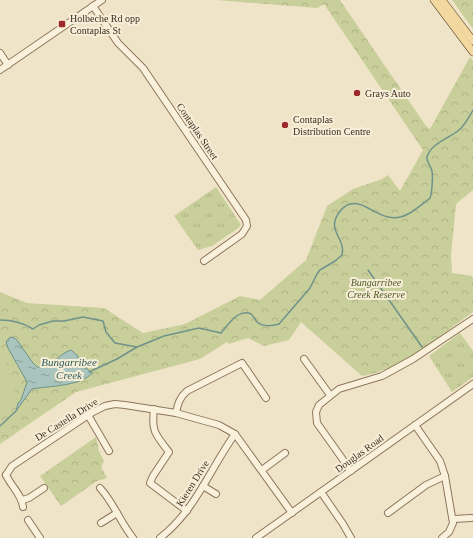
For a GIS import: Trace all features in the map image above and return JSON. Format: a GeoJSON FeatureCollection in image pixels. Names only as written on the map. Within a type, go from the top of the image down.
{"type":"FeatureCollection","features":[{"type":"Feature","properties":{"kind":"main road"},"geometry":{"type":"LineString","coordinates":[[434,0],[473,52]]}},
{"type":"Feature","properties":{"kind":"main road"},"geometry":{"type":"LineString","coordinates":[[442,0],[473,41]]}},
{"type":"Feature","properties":{"kind":"street"},"geometry":{"type":"LineString","coordinates":[[0,70],[102,0]]}},
{"type":"Feature","properties":{"kind":"street","name":"Contaplas Street"},"geometry":{"type":"LineString","coordinates":[[93,6],[118,43],[143,68],[246,220],[247,226],[242,234],[204,261]]}},
{"type":"Feature","properties":{"kind":"street"},"geometry":{"type":"LineString","coordinates":[[0,53],[8,65]]}},
{"type":"Feature","properties":{"kind":"street"},"geometry":{"type":"LineString","coordinates":[[351,471],[316,420],[319,405],[339,389],[382,376],[413,359],[473,318]]}},
{"type":"Feature","properties":{"kind":"street"},"geometry":{"type":"LineString","coordinates":[[304,358],[330,395]]}},
{"type":"Feature","properties":{"kind":"street"},"geometry":{"type":"LineString","coordinates":[[176,413],[181,396],[187,390],[242,363],[266,398]]}},
{"type":"Feature","properties":{"kind":"street","name":"Douglas Road"},"geometry":{"type":"LineString","coordinates":[[256,538],[473,384]]}},
{"type":"Feature","properties":{"kind":"street","name":"De Castella Drive"},"geometry":{"type":"LineString","coordinates":[[3,474],[12,466],[88,415],[101,408],[115,404],[154,409],[176,413],[219,426],[235,434],[292,513]]}},
{"type":"Feature","properties":{"kind":"street"},"geometry":{"type":"LineString","coordinates":[[154,409],[152,423],[153,428],[169,452],[150,483],[187,511]]}},
{"type":"Feature","properties":{"kind":"street"},"geometry":{"type":"LineString","coordinates":[[88,415],[109,451]]}},
{"type":"Feature","properties":{"kind":"street"},"geometry":{"type":"LineString","coordinates":[[415,425],[440,461],[445,476],[454,519],[451,529],[442,538]]}},
{"type":"Feature","properties":{"kind":"street","name":"Kieren Drive"},"geometry":{"type":"LineString","coordinates":[[160,538],[174,526],[187,511],[235,434]]}},
{"type":"Feature","properties":{"kind":"street"},"geometry":{"type":"LineString","coordinates":[[262,470],[285,454]]}},
{"type":"Feature","properties":{"kind":"street"},"geometry":{"type":"LineString","coordinates":[[3,474],[22,500],[23,507]]}},
{"type":"Feature","properties":{"kind":"street"},"geometry":{"type":"LineString","coordinates":[[388,513],[426,485],[445,476]]}},
{"type":"Feature","properties":{"kind":"street"},"geometry":{"type":"LineString","coordinates":[[203,486],[216,494]]}},
{"type":"Feature","properties":{"kind":"street"},"geometry":{"type":"LineString","coordinates":[[22,500],[29,498],[44,488]]}},
{"type":"Feature","properties":{"kind":"street"},"geometry":{"type":"LineString","coordinates":[[100,488],[108,497],[133,538]]}},
{"type":"Feature","properties":{"kind":"street"},"geometry":{"type":"LineString","coordinates":[[321,492],[351,538]]}},
{"type":"Feature","properties":{"kind":"street"},"geometry":{"type":"LineString","coordinates":[[101,523],[117,513]]}},
{"type":"Feature","properties":{"kind":"street"},"geometry":{"type":"LineString","coordinates":[[454,519],[472,518]]}},
{"type":"Feature","properties":{"kind":"street"},"geometry":{"type":"LineString","coordinates":[[28,520],[40,538]]}},
{"type":"Feature","properties":{"kind":"green space","name":"Bungarribee Creek Reserve"},"geometry":{"type":"Polygon","coordinates":[[[216,0],[340,0],[426,126],[430,129],[470,57],[473,61],[473,190],[456,204],[451,255],[452,273],[472,276],[473,312],[434,341],[406,359],[392,367],[362,376],[301,322],[289,340],[264,346],[248,338],[229,344],[227,342],[200,359],[76,392],[0,444],[0,292],[27,303],[104,308],[143,333],[185,324],[240,296],[260,300],[306,260],[327,206],[353,189],[382,179],[388,175],[400,191],[423,150],[324,4],[317,8],[216,0]]]}},
{"type":"Feature","properties":{"kind":"green space"},"geometry":{"type":"Polygon","coordinates":[[[452,0],[473,0],[473,29],[452,0]]]}},
{"type":"Feature","properties":{"kind":"green space"},"geometry":{"type":"Polygon","coordinates":[[[216,187],[241,225],[212,246],[198,250],[174,216],[216,187]]]}},
{"type":"Feature","properties":{"kind":"green space"},"geometry":{"type":"Polygon","coordinates":[[[460,333],[473,351],[473,377],[452,392],[429,356],[460,333]]]}},
{"type":"Feature","properties":{"kind":"green space"},"geometry":{"type":"Polygon","coordinates":[[[0,353],[12,373],[15,381],[15,389],[11,400],[0,411],[0,353]]]}},
{"type":"Feature","properties":{"kind":"green space"},"geometry":{"type":"Polygon","coordinates":[[[96,437],[99,451],[104,461],[101,467],[107,478],[97,481],[61,506],[40,476],[96,437]]]}},
{"type":"Feature","properties":{"kind":"water","name":"Bungarribee Creek"},"geometry":{"type":"Polygon","coordinates":[[[10,337],[17,340],[37,367],[43,367],[51,363],[71,350],[92,373],[81,381],[32,389],[16,411],[27,382],[8,348],[6,342],[10,337]]]}},
{"type":"Feature","properties":{"kind":"waterway","name":"Bungarribee Creek"},"geometry":{"type":"LineString","coordinates":[[0,320],[17,322],[33,329],[39,325],[53,321],[64,321],[83,317],[103,321],[106,332],[115,343],[137,347],[164,336],[199,328],[221,333],[236,317],[244,313],[251,314],[257,322],[262,325],[271,326],[279,324],[310,288],[320,270],[342,255],[341,243],[335,228],[336,217],[341,210],[348,205],[356,204],[379,214],[398,218],[410,213],[423,204],[430,198],[432,189],[432,171],[427,159],[429,152],[437,144],[461,128],[473,110]]}},
{"type":"Feature","properties":{"kind":"waterway"},"geometry":{"type":"LineString","coordinates":[[368,270],[422,347]]}},
{"type":"Feature","properties":{"kind":"waterway"},"geometry":{"type":"LineString","coordinates":[[89,372],[117,359],[137,347]]}},
{"type":"Feature","properties":{"kind":"waterway"},"geometry":{"type":"LineString","coordinates":[[0,426],[16,411]]}},
{"type":"Feature","properties":{"kind":"place","name":"Holbeche Rd opp Contaplas St"},"geometry":{"type":"Point","coordinates":[62,24]}},
{"type":"Feature","properties":{"kind":"place","name":"Grays Auto"},"geometry":{"type":"Point","coordinates":[357,93]}},
{"type":"Feature","properties":{"kind":"place","name":"Contaplas Distribution Centre"},"geometry":{"type":"Point","coordinates":[285,125]}}]}
